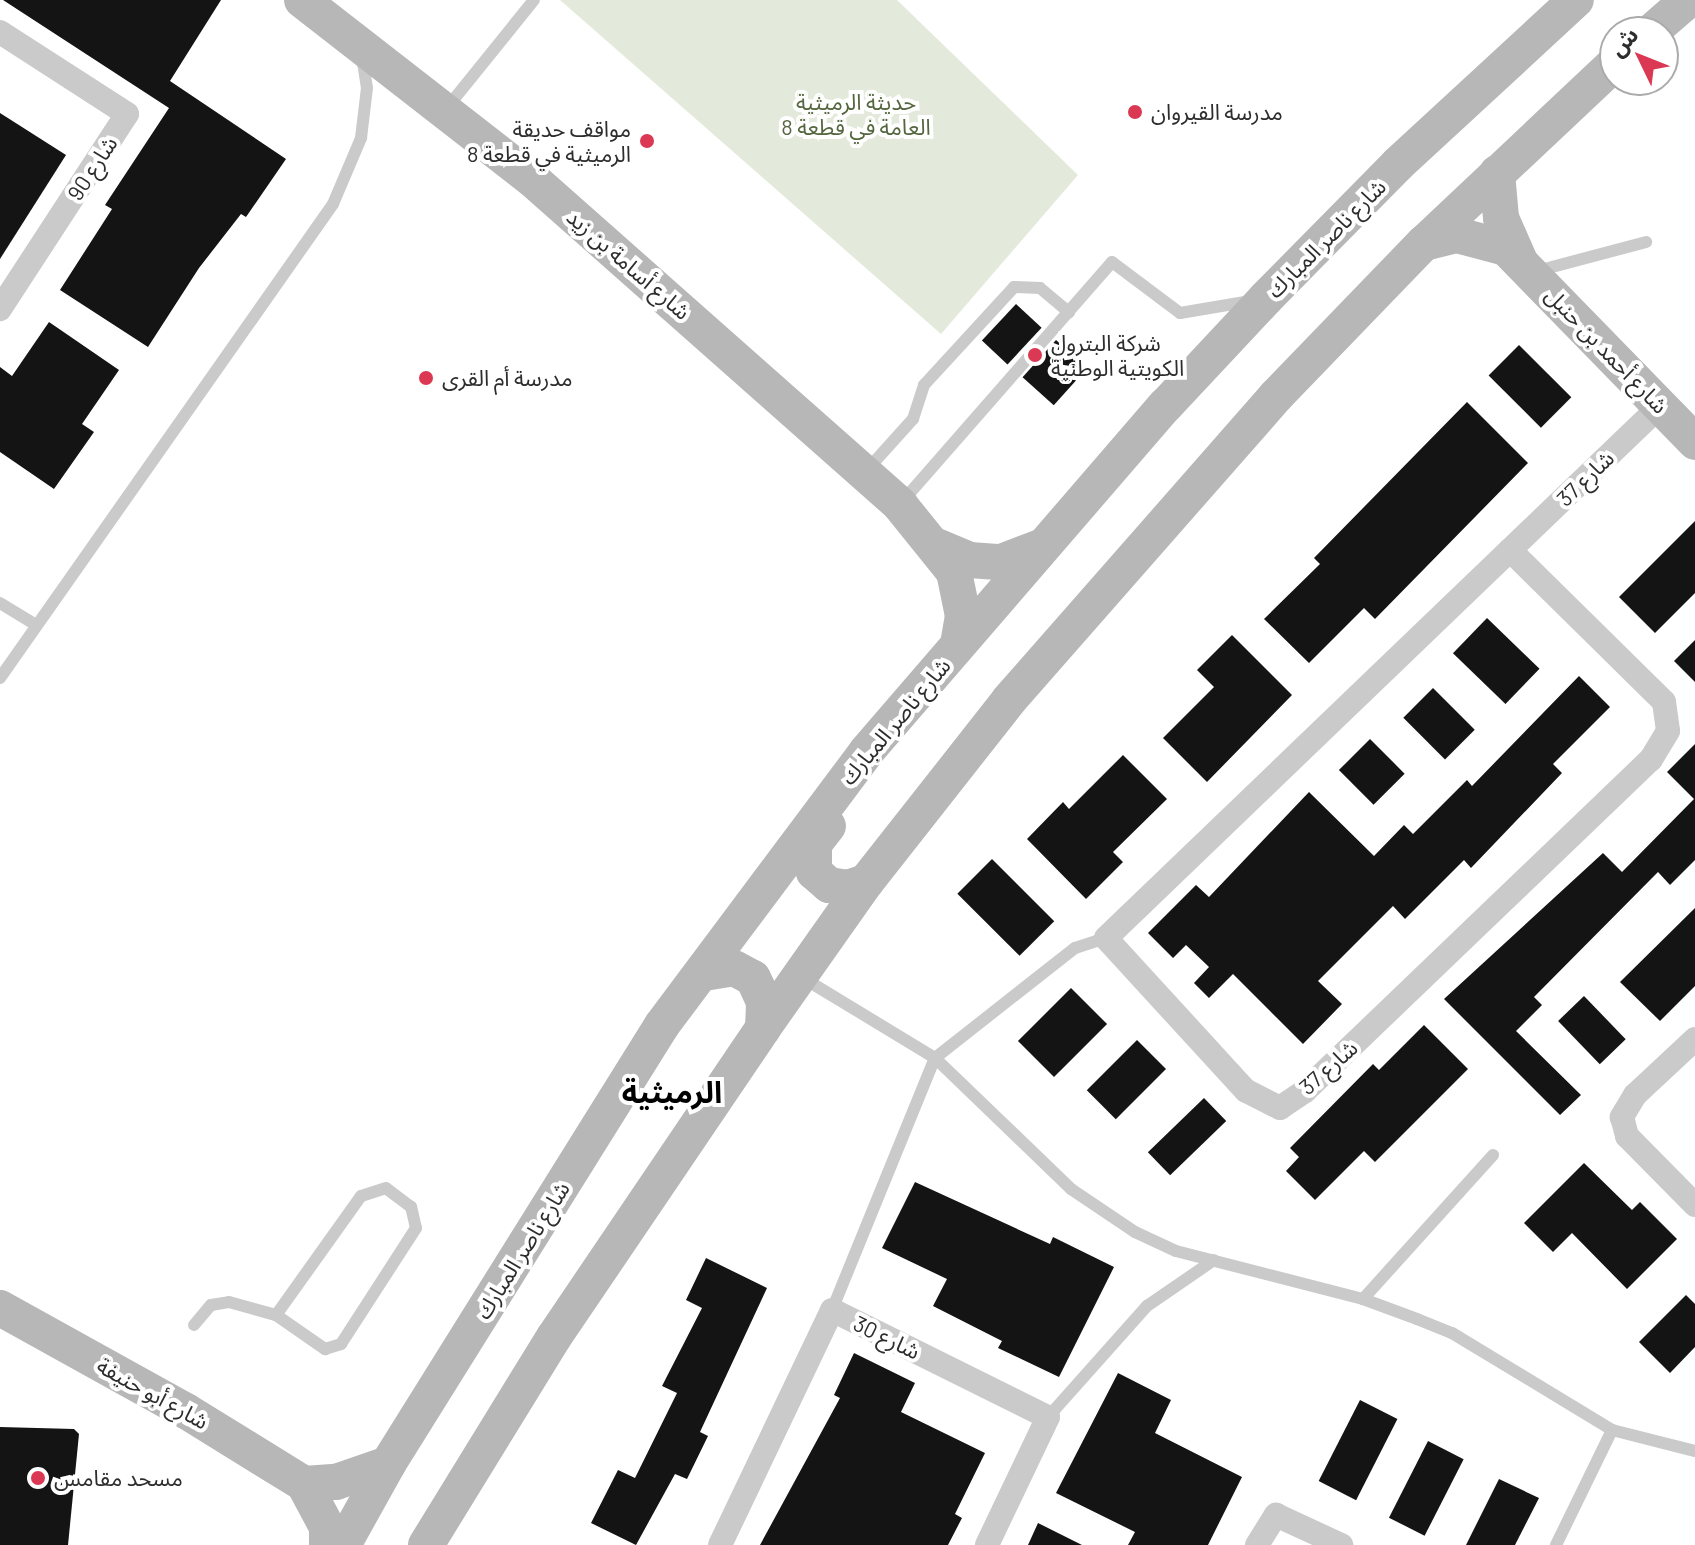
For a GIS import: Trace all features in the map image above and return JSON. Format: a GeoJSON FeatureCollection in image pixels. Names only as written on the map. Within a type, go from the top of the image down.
{"type":"FeatureCollection","features":[{"type":"Feature","properties":{"kind":"street","name":"شارع أسامة بن زيد"},"geometry":{"type":"LineString","coordinates":[[302,0],[446,109],[900,505],[939,547],[954,572],[962,601],[958,645]]}},
{"type":"Feature","properties":{"kind":"street","name":"شارع ناصر المبارك"},"geometry":{"type":"LineString","coordinates":[[343,1545],[388,1464],[662,1025],[704,973],[866,752],[1046,544],[1266,298],[1398,164],[1576,0]]}},
{"type":"Feature","properties":{"kind":"street"},"geometry":{"type":"LineString","coordinates":[[1670,16],[1688,0]]}},
{"type":"Feature","properties":{"kind":"street","name":"شارع 90"},"geometry":{"type":"LineString","coordinates":[[0,32],[127,114],[0,309]]}},
{"type":"Feature","properties":{"kind":"street"},"geometry":{"type":"LineString","coordinates":[[426,1545],[554,1337],[866,882],[1137,550],[1424,243],[1599,78]]}},
{"type":"Feature","properties":{"kind":"street","name":"شارع أحمد بن حنبل"},"geometry":{"type":"LineString","coordinates":[[1497,173],[1501,218],[1525,266]]}},
{"type":"Feature","properties":{"kind":"street","name":"شارع أحمد بن حنبل"},"geometry":{"type":"LineString","coordinates":[[1424,243],[1474,236],[1525,266],[1695,442]]}},
{"type":"Feature","properties":{"kind":"street","name":"شارع 37"},"geometry":{"type":"LineString","coordinates":[[1510,550],[1664,702],[1668,731],[1640,771],[1305,1091],[1280,1108],[1246,1091],[1106,938],[1510,550],[1660,406]]}},
{"type":"Feature","properties":{"kind":"street","name":"شارع أسامة بن زيد"},"geometry":{"type":"LineString","coordinates":[[939,547],[969,560],[1001,562],[1046,544]]}},
{"type":"Feature","properties":{"kind":"street"},"geometry":{"type":"LineString","coordinates":[[866,752],[865,775],[814,844],[810,860],[814,872],[829,885],[847,888],[866,882]]}},
{"type":"Feature","properties":{"kind":"street"},"geometry":{"type":"LineString","coordinates":[[704,973],[734,968],[753,978],[764,1002],[763,1028]]}},
{"type":"Feature","properties":{"kind":"street"},"geometry":{"type":"LineString","coordinates":[[1695,1039],[1635,1095],[1622,1117],[1627,1136],[1695,1205]]}},
{"type":"Feature","properties":{"kind":"street","name":"شارع أبو حنيفة"},"geometry":{"type":"LineString","coordinates":[[0,1308],[200,1419],[304,1484],[327,1527],[327,1545]]}},
{"type":"Feature","properties":{"kind":"street","name":"شارع 30"},"geometry":{"type":"LineString","coordinates":[[720,1545],[832,1310],[1048,1417]]}},
{"type":"Feature","properties":{"kind":"street"},"geometry":{"type":"LineString","coordinates":[[987,1545],[1048,1417]]}},
{"type":"Feature","properties":{"kind":"street"},"geometry":{"type":"LineString","coordinates":[[304,1484],[336,1482],[388,1464]]}},
{"type":"Feature","properties":{"kind":"street"},"geometry":{"type":"LineString","coordinates":[[1257,1545],[1276,1515],[1341,1545]]}},
{"type":"Feature","properties":{"kind":"lane"},"geometry":{"type":"LineString","coordinates":[[446,109],[534,0]]}},
{"type":"Feature","properties":{"kind":"lane"},"geometry":{"type":"LineString","coordinates":[[0,678],[345,181],[361,138],[367,88],[363,60],[352,37]]}},
{"type":"Feature","properties":{"kind":"lane"},"geometry":{"type":"LineString","coordinates":[[1525,266],[1646,242]]}},
{"type":"Feature","properties":{"kind":"lane"},"geometry":{"type":"LineString","coordinates":[[900,505],[1112,262],[1180,313],[1266,298]]}},
{"type":"Feature","properties":{"kind":"lane"},"geometry":{"type":"LineString","coordinates":[[864,472],[913,419],[924,385],[1014,287],[1040,288],[1069,312]]}},
{"type":"Feature","properties":{"kind":"lane"},"geometry":{"type":"LineString","coordinates":[[0,603],[36,625]]}},
{"type":"Feature","properties":{"kind":"lane"},"geometry":{"type":"LineString","coordinates":[[832,1310],[935,1058],[1075,948],[1106,938]]}},
{"type":"Feature","properties":{"kind":"lane"},"geometry":{"type":"LineString","coordinates":[[800,976],[935,1058],[1087,1203],[1135,1232],[1214,1260],[1363,1299],[1452,1333],[1612,1430],[1694,1447]]}},
{"type":"Feature","properties":{"kind":"lane"},"geometry":{"type":"LineString","coordinates":[[1363,1299],[1493,1155]]}},
{"type":"Feature","properties":{"kind":"lane"},"geometry":{"type":"LineString","coordinates":[[194,1325],[211,1305],[229,1302],[276,1315],[325,1349],[341,1344],[416,1228],[415,1214],[399,1193],[386,1188],[361,1196],[276,1315]]}},
{"type":"Feature","properties":{"kind":"lane"},"geometry":{"type":"LineString","coordinates":[[1048,1417],[1147,1306],[1214,1260]]}},
{"type":"Feature","properties":{"kind":"lane"},"geometry":{"type":"LineString","coordinates":[[1556,1545],[1612,1430]]}},
{"type":"Feature","properties":{"kind":"green space","name":"حديثة الرميثية العامة في قطعة 8"},"geometry":{"type":"Polygon","coordinates":[[[560,0],[897,0],[1078,175],[941,334],[560,0]]]}},
{"type":"Feature","properties":{"kind":"building"},"geometry":{"type":"Polygon","coordinates":[[[3,0],[221,0],[170,81],[286,159],[246,217],[241,214],[199,268],[148,347],[60,290],[112,209],[105,205],[169,108],[3,0]]]}},
{"type":"Feature","properties":{"kind":"building"},"geometry":{"type":"Polygon","coordinates":[[[0,113],[66,155],[0,259],[0,113]]]}},
{"type":"Feature","properties":{"kind":"building"},"geometry":{"type":"Polygon","coordinates":[[[1016,304],[1042,328],[1007,364],[982,341],[1016,304]]]}},
{"type":"Feature","properties":{"kind":"building"},"geometry":{"type":"Polygon","coordinates":[[[49,322],[119,370],[82,424],[94,432],[54,489],[0,452],[0,367],[12,376],[49,322]]]}},
{"type":"Feature","properties":{"kind":"building"},"geometry":{"type":"Polygon","coordinates":[[[1056,340],[1087,368],[1054,405],[1023,377],[1056,340]]]}},
{"type":"Feature","properties":{"kind":"building"},"geometry":{"type":"Polygon","coordinates":[[[1519,345],[1571,397],[1541,428],[1489,375],[1519,345]]]}},
{"type":"Feature","properties":{"kind":"building"},"geometry":{"type":"Polygon","coordinates":[[[1467,402],[1528,463],[1375,619],[1364,608],[1309,663],[1264,619],[1320,564],[1314,558],[1467,402]]]}},
{"type":"Feature","properties":{"kind":"building"},"geometry":{"type":"Polygon","coordinates":[[[1695,521],[1695,593],[1655,633],[1619,597],[1695,521]]]}},
{"type":"Feature","properties":{"kind":"building"},"geometry":{"type":"Polygon","coordinates":[[[1487,618],[1540,669],[1505,704],[1453,653],[1487,618]]]}},
{"type":"Feature","properties":{"kind":"building"},"geometry":{"type":"Polygon","coordinates":[[[1232,635],[1292,695],[1207,782],[1163,738],[1214,687],[1197,670],[1232,635]]]}},
{"type":"Feature","properties":{"kind":"building"},"geometry":{"type":"Polygon","coordinates":[[[1695,640],[1695,682],[1674,661],[1695,640]]]}},
{"type":"Feature","properties":{"kind":"building"},"geometry":{"type":"Polygon","coordinates":[[[1579,676],[1610,707],[1553,764],[1562,773],[1471,868],[1464,860],[1405,919],[1393,906],[1318,981],[1342,1004],[1303,1044],[1233,974],[1209,998],[1194,983],[1209,967],[1186,945],[1173,958],[1148,933],[1196,885],[1209,897],[1309,792],[1374,856],[1404,825],[1413,834],[1467,780],[1472,786],[1579,676]]]}},
{"type":"Feature","properties":{"kind":"building"},"geometry":{"type":"Polygon","coordinates":[[[1433,688],[1475,730],[1445,759],[1403,718],[1433,688]]]}},
{"type":"Feature","properties":{"kind":"building"},"geometry":{"type":"Polygon","coordinates":[[[1370,739],[1405,774],[1374,805],[1339,770],[1370,739]]]}},
{"type":"Feature","properties":{"kind":"building"},"geometry":{"type":"Polygon","coordinates":[[[1695,744],[1695,860],[1670,885],[1658,872],[1534,997],[1542,1005],[1516,1031],[1581,1095],[1560,1115],[1444,999],[1603,853],[1622,872],[1694,799],[1667,772],[1695,744]]]}},
{"type":"Feature","properties":{"kind":"building"},"geometry":{"type":"Polygon","coordinates":[[[1123,755],[1167,799],[1113,852],[1123,862],[1086,899],[1027,839],[1063,802],[1069,809],[1123,755]]]}},
{"type":"Feature","properties":{"kind":"building"},"geometry":{"type":"Polygon","coordinates":[[[992,859],[1054,921],[1020,956],[957,894],[992,859]]]}},
{"type":"Feature","properties":{"kind":"building"},"geometry":{"type":"Polygon","coordinates":[[[1695,908],[1695,986],[1660,1021],[1620,982],[1695,908]]]}},
{"type":"Feature","properties":{"kind":"building"},"geometry":{"type":"Polygon","coordinates":[[[1071,988],[1107,1024],[1054,1077],[1018,1041],[1071,988]]]}},
{"type":"Feature","properties":{"kind":"building"},"geometry":{"type":"Polygon","coordinates":[[[1584,996],[1626,1039],[1600,1064],[1558,1021],[1584,996]]]}},
{"type":"Feature","properties":{"kind":"building"},"geometry":{"type":"Polygon","coordinates":[[[1424,1025],[1468,1069],[1375,1162],[1364,1151],[1315,1200],[1286,1171],[1299,1157],[1290,1148],[1373,1064],[1379,1070],[1424,1025]]]}},
{"type":"Feature","properties":{"kind":"building"},"geometry":{"type":"Polygon","coordinates":[[[1137,1040],[1166,1069],[1116,1119],[1087,1090],[1137,1040]]]}},
{"type":"Feature","properties":{"kind":"building"},"geometry":{"type":"Polygon","coordinates":[[[1204,1098],[1226,1121],[1170,1175],[1148,1152],[1204,1098]]]}},
{"type":"Feature","properties":{"kind":"building"},"geometry":{"type":"Polygon","coordinates":[[[1584,1163],[1632,1210],[1640,1202],[1677,1239],[1627,1289],[1572,1233],[1553,1252],[1524,1223],[1584,1163]]]}},
{"type":"Feature","properties":{"kind":"building"},"geometry":{"type":"Polygon","coordinates":[[[915,1182],[1050,1244],[1053,1237],[1114,1267],[1059,1377],[998,1348],[1002,1341],[933,1306],[947,1279],[882,1248],[915,1182]]]}},
{"type":"Feature","properties":{"kind":"building"},"geometry":{"type":"Polygon","coordinates":[[[706,1258],[767,1288],[700,1432],[708,1436],[687,1479],[675,1474],[636,1545],[591,1523],[618,1470],[635,1478],[677,1393],[662,1386],[702,1308],[686,1300],[706,1258]]]}},
{"type":"Feature","properties":{"kind":"building"},"geometry":{"type":"Polygon","coordinates":[[[1686,1295],[1695,1304],[1695,1347],[1670,1373],[1639,1342],[1686,1295]]]}},
{"type":"Feature","properties":{"kind":"building"},"geometry":{"type":"Polygon","coordinates":[[[854,1353],[915,1383],[901,1412],[985,1453],[955,1514],[962,1518],[948,1545],[760,1545],[840,1398],[834,1395],[854,1353]]]}},
{"type":"Feature","properties":{"kind":"building"},"geometry":{"type":"Polygon","coordinates":[[[1118,1373],[1171,1400],[1155,1433],[1242,1477],[1208,1545],[1128,1545],[1135,1532],[1056,1493],[1118,1373]]]}},
{"type":"Feature","properties":{"kind":"building"},"geometry":{"type":"Polygon","coordinates":[[[1360,1400],[1397,1419],[1356,1500],[1319,1481],[1360,1400]]]}},
{"type":"Feature","properties":{"kind":"building","name":"مسحد مقامس"},"geometry":{"type":"Polygon","coordinates":[[[0,1427],[74,1429],[79,1434],[68,1545],[0,1545],[0,1427]]]}},
{"type":"Feature","properties":{"kind":"building"},"geometry":{"type":"Polygon","coordinates":[[[1428,1441],[1464,1459],[1425,1536],[1389,1518],[1428,1441]]]}},
{"type":"Feature","properties":{"kind":"building"},"geometry":{"type":"Polygon","coordinates":[[[1499,1479],[1539,1498],[1515,1545],[1466,1545],[1499,1479]]]}},
{"type":"Feature","properties":{"kind":"building"},"geometry":{"type":"Polygon","coordinates":[[[1038,1523],[1082,1545],[1028,1545],[1038,1523]]]}},
{"type":"Feature","properties":{"kind":"place","name":"مدرسة القيروان"},"geometry":{"type":"Point","coordinates":[1135,112]}},
{"type":"Feature","properties":{"kind":"place","name":"مواقف حديقة الرميثية في قطعة 8"},"geometry":{"type":"Point","coordinates":[647,141]}},
{"type":"Feature","properties":{"kind":"place","name":"شركة البترول الكويتية الوطنية"},"geometry":{"type":"Point","coordinates":[1035,355]}},
{"type":"Feature","properties":{"kind":"place","name":"مدرسة أم القرى"},"geometry":{"type":"Point","coordinates":[426,378]}},
{"type":"Feature","properties":{"kind":"place","name":"مسحد مقامس"},"geometry":{"type":"Point","coordinates":[38,1478]}},
{"type":"Feature","properties":{"kind":"district","name":"الرميثية"},"geometry":{"type":"Point","coordinates":[672,1091]}}]}
